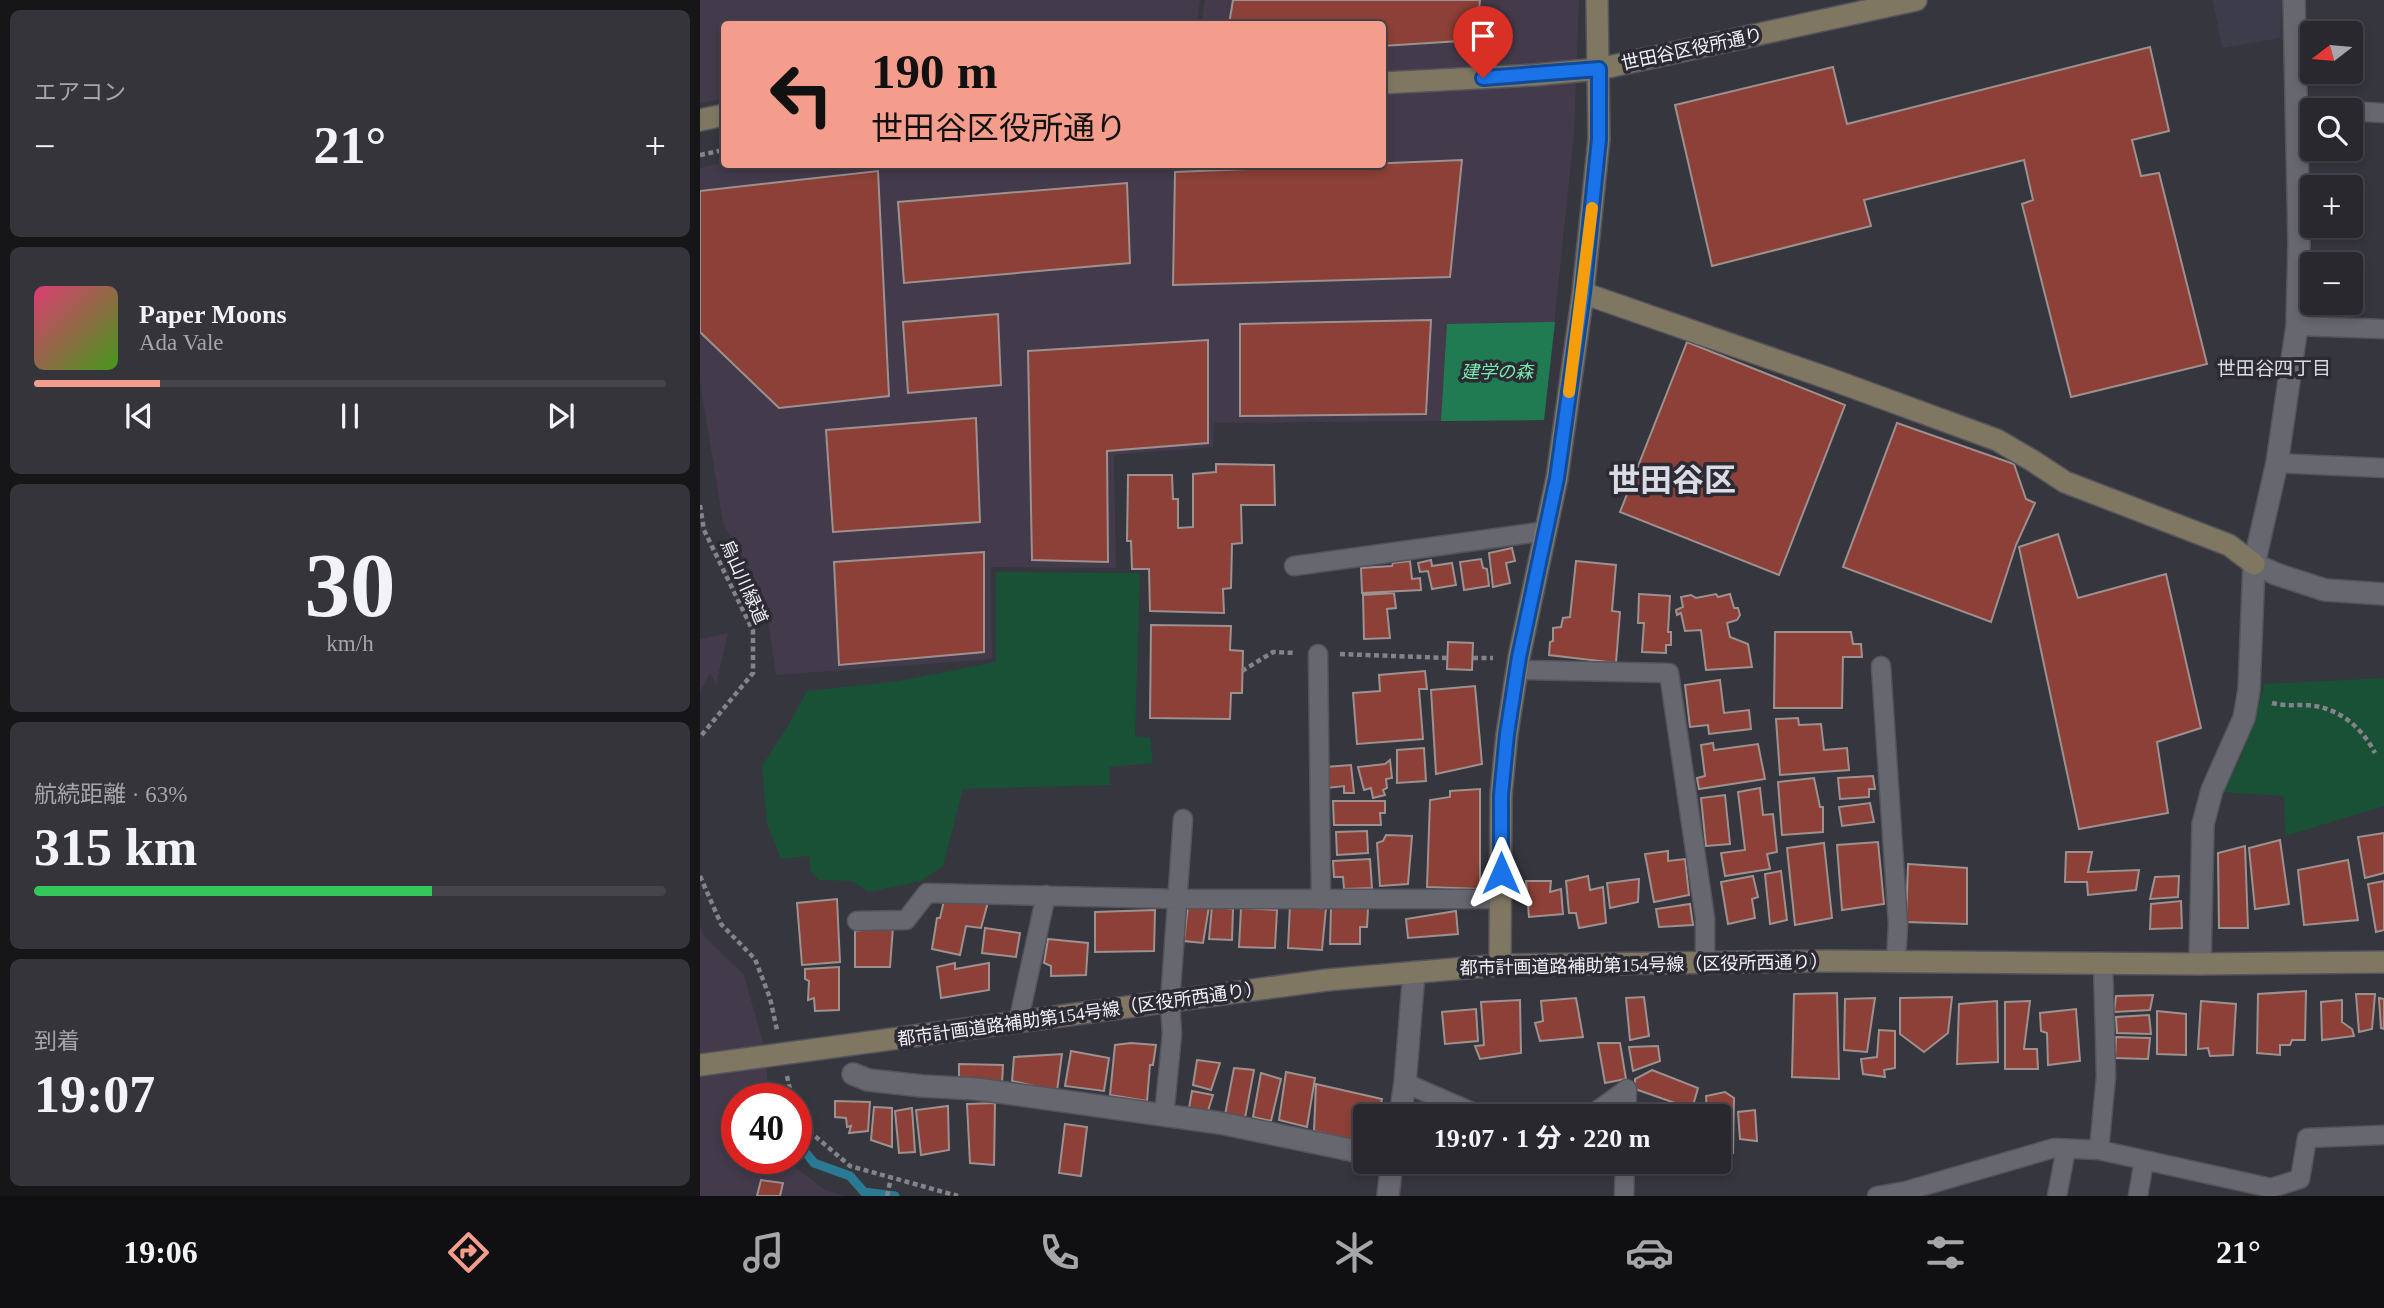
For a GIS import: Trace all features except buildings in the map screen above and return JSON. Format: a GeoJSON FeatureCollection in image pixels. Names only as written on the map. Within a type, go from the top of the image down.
{"type":"FeatureCollection","features":[{"type":"Feature","properties":{"kind":"street"},"geometry":{"type":"LineString","coordinates":[[1500,965],[1501,795],[1507,734],[1517,670],[1557,478],[1583,293],[1599,139],[1597,0]]}},
{"type":"Feature","properties":{"kind":"street","name":"世田谷区役所通り"},"geometry":{"type":"LineString","coordinates":[[1386,83],[1599,69],[1916,0]]}},
{"type":"Feature","properties":{"kind":"street"},"geometry":{"type":"LineString","coordinates":[[2200,964],[2203,824],[2212,790],[2244,718],[2249,690],[2255,564],[2277,463],[2297,326],[2300,243],[2294,0]]}},
{"type":"Feature","properties":{"kind":"street"},"geometry":{"type":"LineString","coordinates":[[700,120],[721,116]]}},
{"type":"Feature","properties":{"kind":"street"},"geometry":{"type":"LineString","coordinates":[[1583,293],[1997,440],[2064,482],[2229,545],[2255,564],[2276,574],[2325,590],[2384,594]]}},
{"type":"Feature","properties":{"kind":"street","name":"都市計画道路補助第154号線（区役所西通り）"},"geometry":{"type":"LineString","coordinates":[[700,1065],[1327,981],[1500,965],[1705,961],[2200,964],[2384,962]]}},
{"type":"Feature","properties":{"kind":"street"},"geometry":{"type":"LineString","coordinates":[[1402,1104],[1414,972]]}},
{"type":"Feature","properties":{"kind":"street"},"geometry":{"type":"LineString","coordinates":[[853,1074],[868,1080],[977,1089],[1220,1123],[1353,1151]]}},
{"type":"Feature","properties":{"kind":"street"},"geometry":{"type":"LineString","coordinates":[[1390,1195],[1391,1174]]}},
{"type":"Feature","properties":{"kind":"lane"},"geometry":{"type":"LineString","coordinates":[[2295,107],[2300,107]]}},
{"type":"Feature","properties":{"kind":"lane"},"geometry":{"type":"LineString","coordinates":[[2363,112],[2384,113]]}},
{"type":"Feature","properties":{"kind":"lane"},"geometry":{"type":"LineString","coordinates":[[2297,326],[2384,329]]}},
{"type":"Feature","properties":{"kind":"lane"},"geometry":{"type":"LineString","coordinates":[[2277,463],[2384,468]]}},
{"type":"Feature","properties":{"kind":"lane"},"geometry":{"type":"LineString","coordinates":[[1294,566],[1546,531]]}},
{"type":"Feature","properties":{"kind":"lane"},"geometry":{"type":"LineString","coordinates":[[1318,653],[1321,900]]}},
{"type":"Feature","properties":{"kind":"lane"},"geometry":{"type":"LineString","coordinates":[[1881,666],[1898,924],[1896,961]]}},
{"type":"Feature","properties":{"kind":"lane"},"geometry":{"type":"LineString","coordinates":[[1517,670],[1669,673],[1705,918],[1705,961]]}},
{"type":"Feature","properties":{"kind":"lane"},"geometry":{"type":"LineString","coordinates":[[1164,1116],[1172,1034],[1170,1002],[1183,819]]}},
{"type":"Feature","properties":{"kind":"lane"},"geometry":{"type":"LineString","coordinates":[[857,921],[906,920],[927,893],[1178,899],[1501,899]]}},
{"type":"Feature","properties":{"kind":"lane"},"geometry":{"type":"LineString","coordinates":[[1018,1023],[1046,895]]}},
{"type":"Feature","properties":{"kind":"lane"},"geometry":{"type":"LineString","coordinates":[[2099,1150],[2106,1076],[2103,962]]}},
{"type":"Feature","properties":{"kind":"lane"},"geometry":{"type":"LineString","coordinates":[[1405,1083],[1453,1104]]}},
{"type":"Feature","properties":{"kind":"lane"},"geometry":{"type":"LineString","coordinates":[[1606,1104],[1627,1089],[1626,1104]]}},
{"type":"Feature","properties":{"kind":"lane"},"geometry":{"type":"LineString","coordinates":[[1878,1196],[1906,1193],[2054,1148],[2099,1150],[2270,1192],[2300,1179],[2307,1139],[2384,1135]]}},
{"type":"Feature","properties":{"kind":"lane"},"geometry":{"type":"LineString","coordinates":[[2057,1196],[2066,1149]]}},
{"type":"Feature","properties":{"kind":"lane"},"geometry":{"type":"LineString","coordinates":[[2138,1196],[2144,1160]]}},
{"type":"Feature","properties":{"kind":"lane"},"geometry":{"type":"LineString","coordinates":[[1624,1196],[1625,1174]]}},
{"type":"Feature","properties":{"kind":"path"},"geometry":{"type":"LineString","coordinates":[[700,155],[721,151]]}},
{"type":"Feature","properties":{"kind":"path","name":"烏山川緑道"},"geometry":{"type":"LineString","coordinates":[[700,505],[704,530],[753,631],[753,673],[700,737]]}},
{"type":"Feature","properties":{"kind":"path"},"geometry":{"type":"LineString","coordinates":[[2278,705],[2327,708],[2362,733],[2375,753]]}},
{"type":"Feature","properties":{"kind":"path"},"geometry":{"type":"LineString","coordinates":[[700,876],[721,924],[755,959],[770,998],[789,1083]]}},
{"type":"Feature","properties":{"kind":"path"},"geometry":{"type":"LineString","coordinates":[[812,1134],[850,1166],[958,1196]]}},
{"type":"Feature","properties":{"kind":"path"},"geometry":{"type":"LineString","coordinates":[[887,1196],[891,1178]]}},
{"type":"Feature","properties":{"kind":"shaded area"},"geometry":{"type":"Polygon","coordinates":[[[700,0],[1200,0],[1197,21],[721,21],[721,100],[700,103],[700,0]]]}},
{"type":"Feature","properties":{"kind":"shaded area"},"geometry":{"type":"Polygon","coordinates":[[[1205,0],[1579,0],[1574,135],[1544,420],[1214,423],[1213,447],[1114,455],[1116,568],[991,567],[992,659],[776,675],[765,601],[723,523],[700,382],[700,168],[721,163],[721,168],[1386,168],[1386,21],[1202,21],[1205,0]]]}},
{"type":"Feature","properties":{"kind":"shaded area"},"geometry":{"type":"Polygon","coordinates":[[[2213,0],[2282,0],[2280,38],[2222,48],[2213,0]]]}},
{"type":"Feature","properties":{"kind":"shaded area"},"geometry":{"type":"Polygon","coordinates":[[[728,633],[716,685],[710,673],[700,692],[700,639],[728,633]]]}},
{"type":"Feature","properties":{"kind":"shaded area"},"geometry":{"type":"Polygon","coordinates":[[[700,926],[704,936],[744,975],[763,1043],[768,1083],[721,1083],[721,1174],[804,1174],[825,1190],[845,1196],[700,1196],[700,926]]]}},
{"type":"Feature","properties":{"kind":"green space","name":"建学の森"},"geometry":{"type":"Polygon","coordinates":[[[1555,322],[1544,420],[1441,421],[1447,324],[1555,322]]]}},
{"type":"Feature","properties":{"kind":"green space"},"geometry":{"type":"Polygon","coordinates":[[[996,572],[1140,573],[1135,736],[1150,738],[1153,763],[1109,767],[1110,785],[963,789],[943,866],[921,881],[868,892],[852,881],[819,880],[810,870],[809,856],[781,859],[767,824],[762,766],[807,691],[899,681],[996,662],[996,572]]]}},
{"type":"Feature","properties":{"kind":"green space"},"geometry":{"type":"Polygon","coordinates":[[[2384,678],[2384,806],[2285,836],[2284,796],[2222,792],[2248,740],[2264,684],[2384,678]]]}},
{"type":"Feature","properties":{"kind":"waterway"},"geometry":{"type":"LineString","coordinates":[[812,1160],[850,1176],[864,1192],[895,1196]]}},
{"type":"Feature","properties":{"kind":"slow traffic"},"geometry":{"type":"LineString","coordinates":[[1569,392],[1592,208]]}},
{"type":"Feature","properties":{"kind":"district","name":"世田谷四丁目"},"geometry":{"type":"Point","coordinates":[2274,368]}},
{"type":"Feature","properties":{"kind":"district","name":"世田谷区"},"geometry":{"type":"Point","coordinates":[1672,480]}},
{"type":"Feature","properties":{"kind":"route"},"geometry":{"type":"LineString","coordinates":[[1483,78],[1599,69],[1599,139],[1579,327],[1557,478],[1519,657],[1507,734],[1501,795],[1501,873]]}}]}
